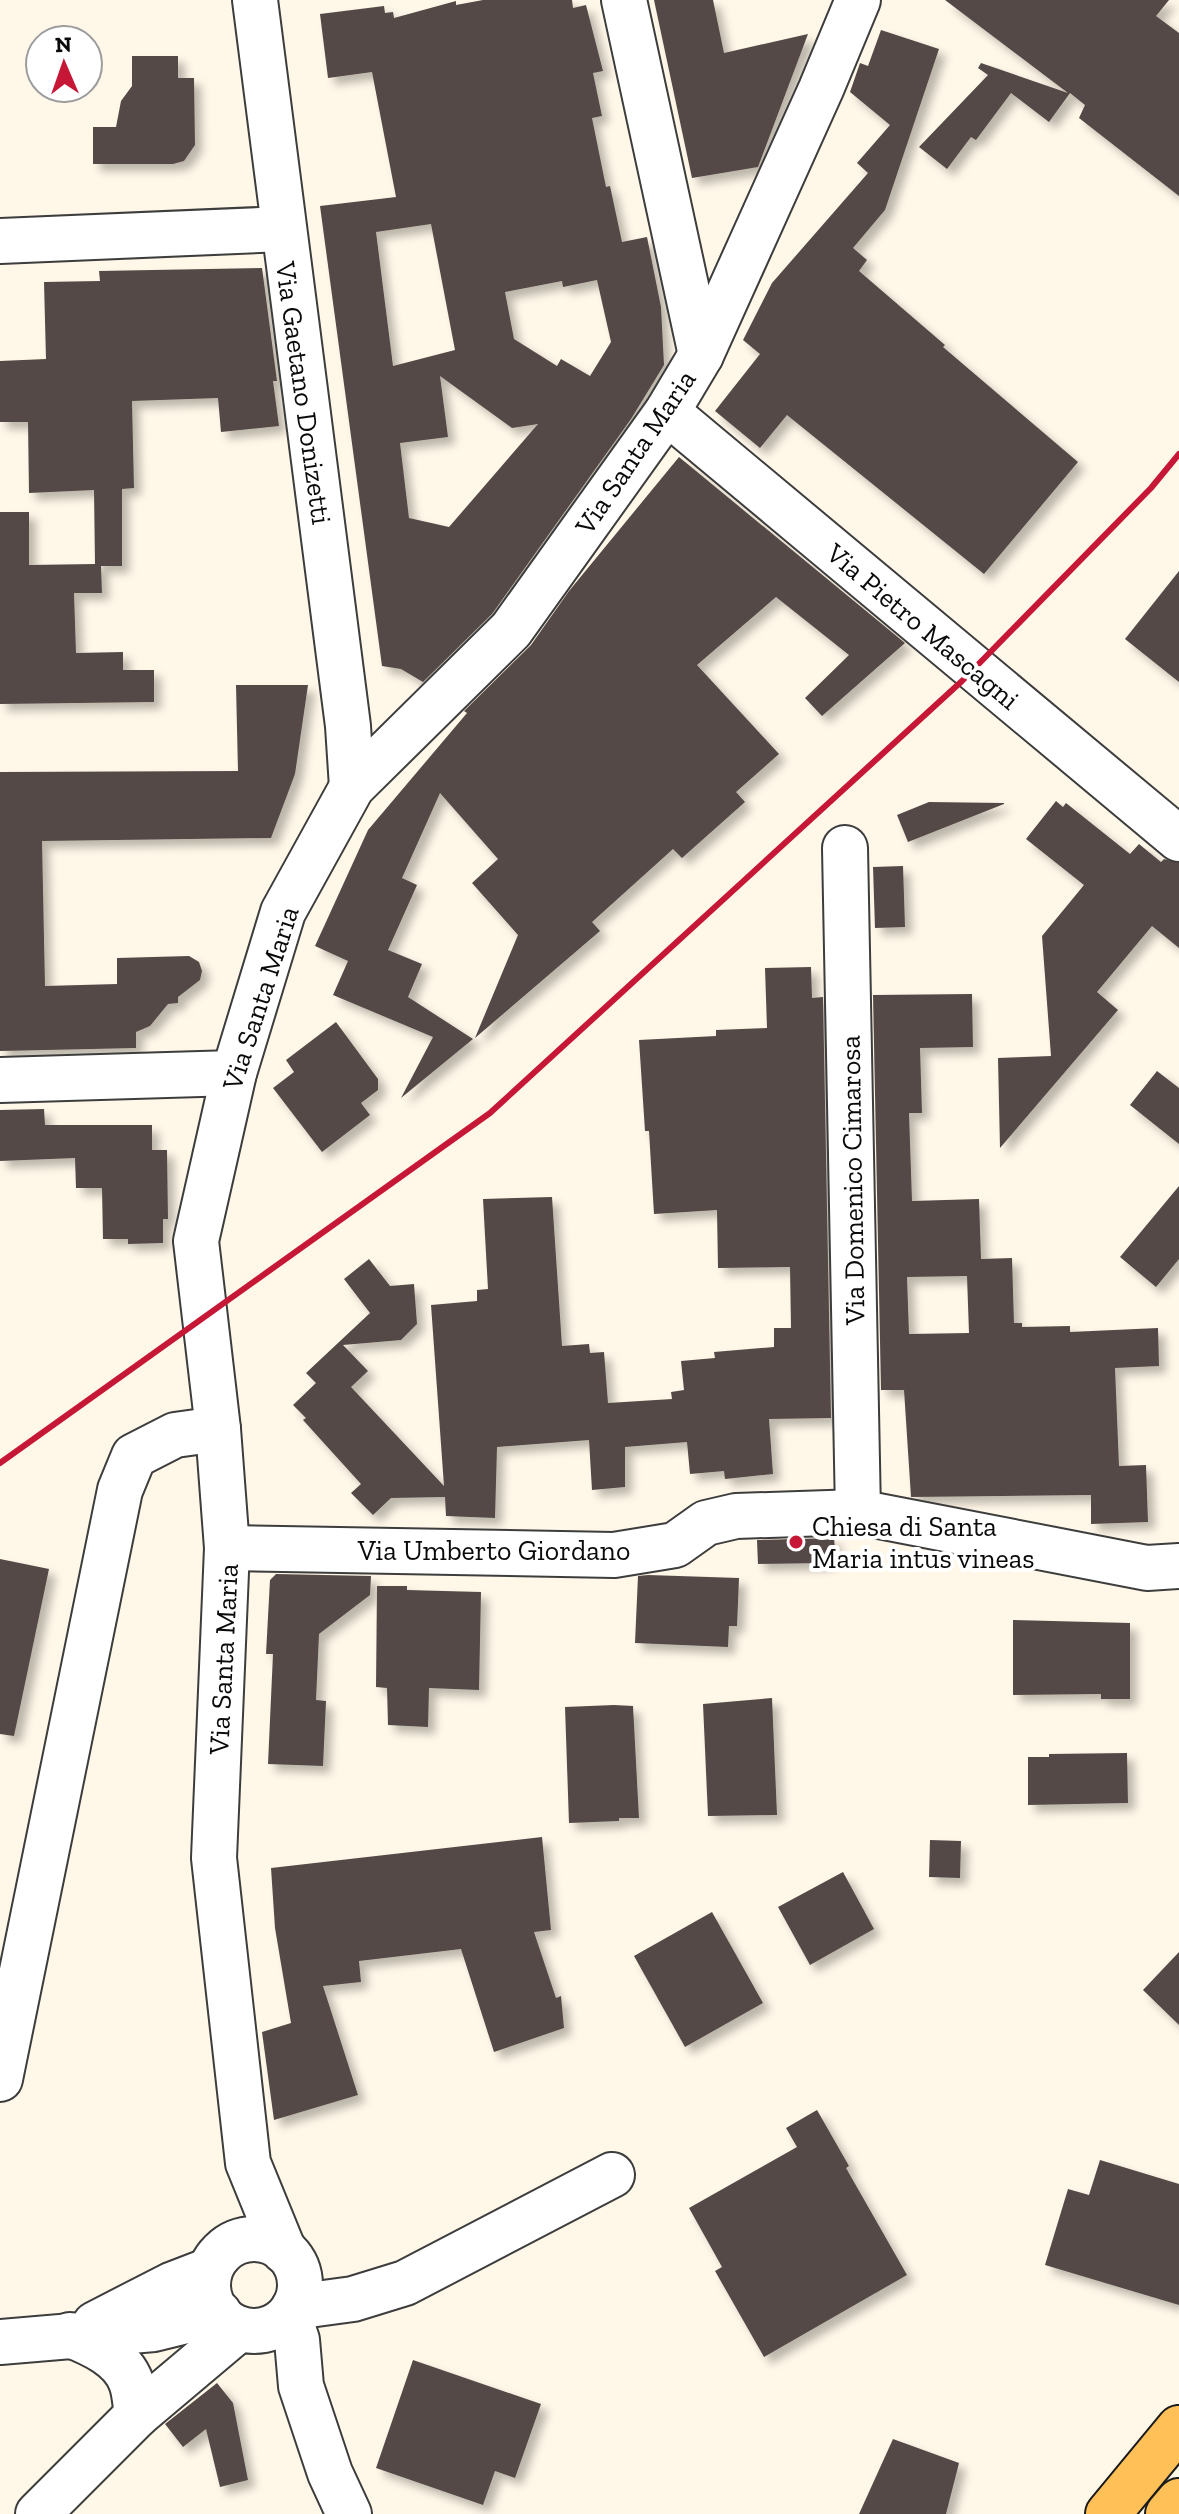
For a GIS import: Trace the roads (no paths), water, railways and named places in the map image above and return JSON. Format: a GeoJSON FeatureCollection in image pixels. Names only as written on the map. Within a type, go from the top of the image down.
{"type":"FeatureCollection","features":[{"type":"Feature","properties":{"kind":"main road"},"geometry":{"type":"LineString","coordinates":[[1108,2514],[1179,2428]]}},
{"type":"Feature","properties":{"kind":"main road"},"geometry":{"type":"LineString","coordinates":[[1168,2514],[1179,2501]]}},
{"type":"Feature","properties":{"kind":"street","name":"Via Gaetano Donizetti"},"geometry":{"type":"LineString","coordinates":[[255,0],[348,726],[352,787]]}},
{"type":"Feature","properties":{"kind":"street"},"geometry":{"type":"LineString","coordinates":[[624,0],[701,355]]}},
{"type":"Feature","properties":{"kind":"street","name":"Via Santa Maria"},"geometry":{"type":"LineString","coordinates":[[349,2514],[330,2473],[301,2386],[262,2304],[214,1858],[227,1548],[218,1429],[196,1241],[234,1073],[283,912],[352,787],[511,630],[667,412],[701,355],[858,0]]}},
{"type":"Feature","properties":{"kind":"street"},"geometry":{"type":"LineString","coordinates":[[0,241],[283,229]]}},
{"type":"Feature","properties":{"kind":"street","name":"Via Pietro Mascagni"},"geometry":{"type":"LineString","coordinates":[[667,412],[1179,839]]}},
{"type":"Feature","properties":{"kind":"street","name":"Via Domenico Cimarosa"},"geometry":{"type":"LineString","coordinates":[[845,848],[858,1512]]}},
{"type":"Feature","properties":{"kind":"street"},"geometry":{"type":"LineString","coordinates":[[0,1080],[234,1073]]}},
{"type":"Feature","properties":{"kind":"street"},"geometry":{"type":"LineString","coordinates":[[0,2079],[120,1490],[134,1456],[175,1435],[218,1429]]}},
{"type":"Feature","properties":{"kind":"street","name":"Via Umberto Giordano"},"geometry":{"type":"LineString","coordinates":[[227,1548],[614,1555],[675,1545],[706,1523],[736,1516],[858,1512],[1147,1568],[1179,1566]]}},
{"type":"Feature","properties":{"kind":"street","name":"Via Santa Maria"},"geometry":{"type":"LineString","coordinates":[[215,2262],[248,2163]]}},
{"type":"Feature","properties":{"kind":"street"},"geometry":{"type":"LineString","coordinates":[[215,2262],[207,2288],[212,2305],[353,2299],[405,2283],[612,2175]]}},
{"type":"Feature","properties":{"kind":"street"},"geometry":{"type":"LineString","coordinates":[[38,2514],[137,2415],[262,2304],[269,2242],[251,2239],[234,2244],[215,2262],[116,2315],[70,2335]]}},
{"type":"Feature","properties":{"kind":"street"},"geometry":{"type":"LineString","coordinates":[[0,2342],[154,2329],[262,2304]]}},
{"type":"Feature","properties":{"kind":"street"},"geometry":{"type":"LineString","coordinates":[[70,2335],[98,2347],[116,2361],[131,2380],[137,2415]]}},
{"type":"Feature","properties":{"kind":"railway"},"geometry":{"type":"LineString","coordinates":[[0,1463],[490,1113],[962,681],[1151,488],[1179,454]]}},
{"type":"Feature","properties":{"kind":"place","name":"Chiesa di Santa Maria intus vineas"},"geometry":{"type":"Point","coordinates":[796,1542]}}]}
